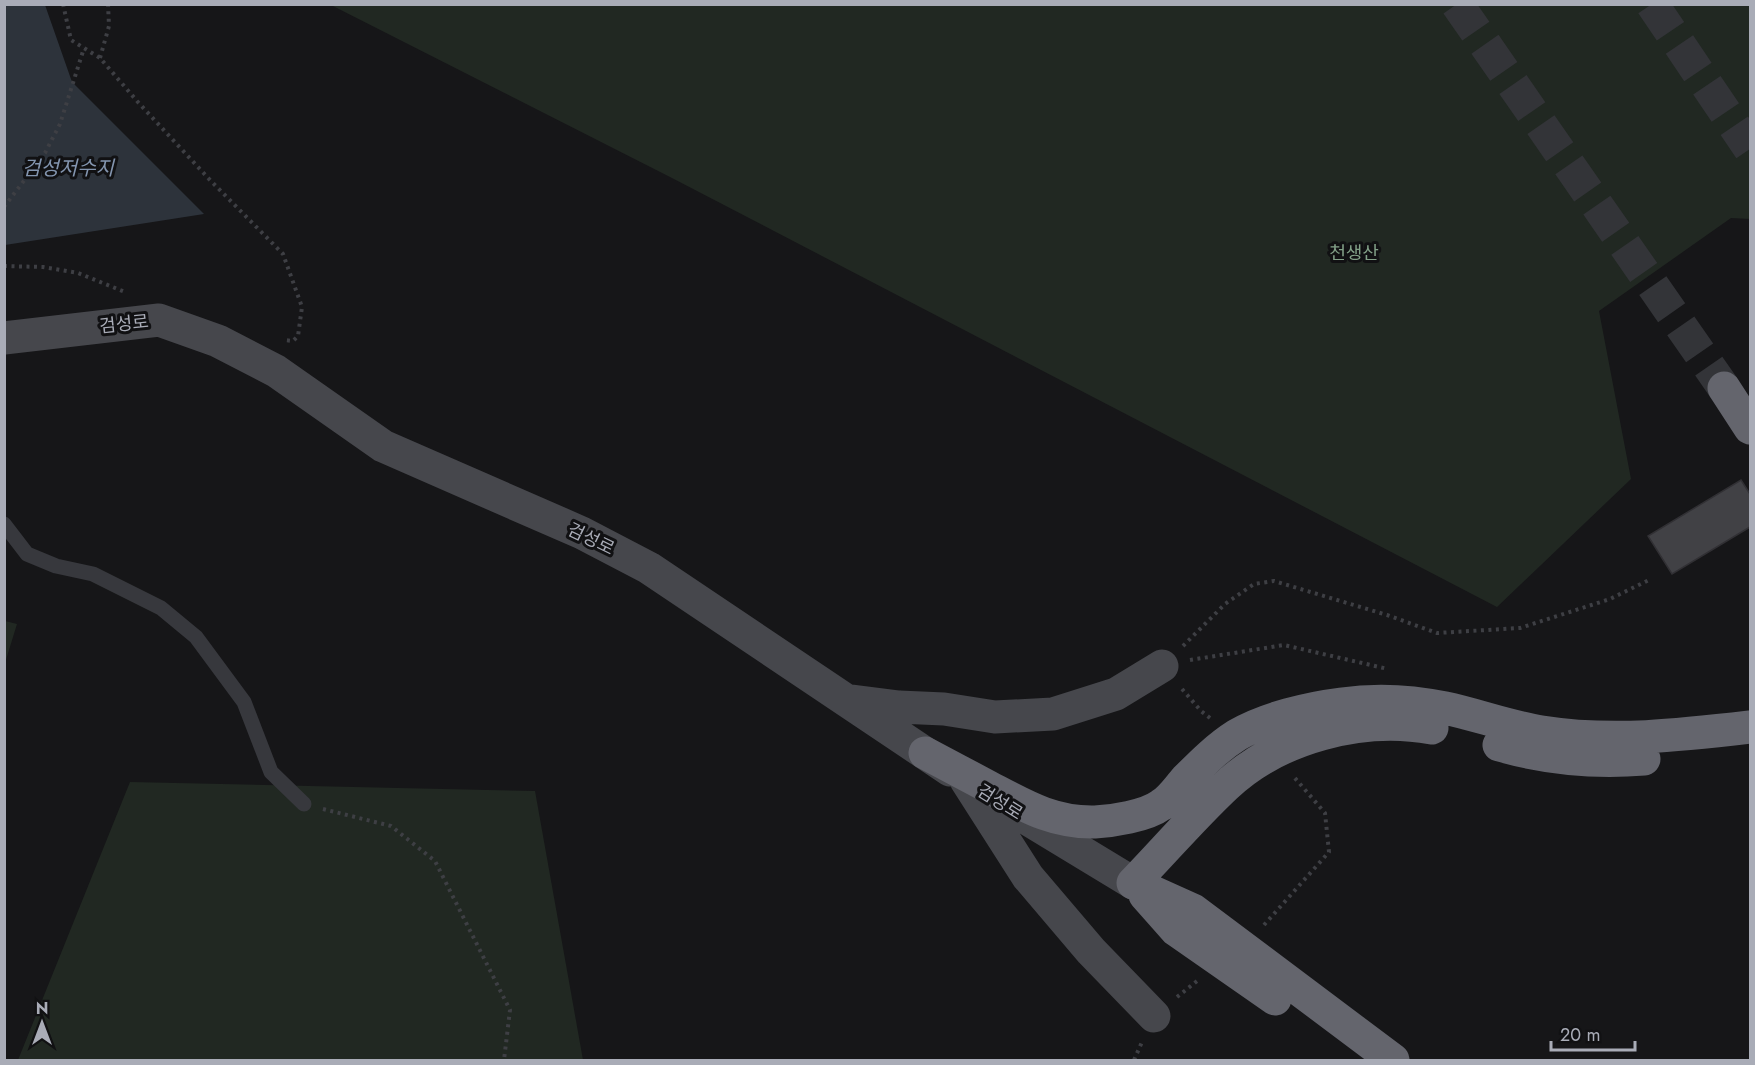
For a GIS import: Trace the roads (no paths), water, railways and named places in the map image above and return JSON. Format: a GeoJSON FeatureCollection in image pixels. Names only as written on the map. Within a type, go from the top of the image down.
{"type":"FeatureCollection","features":[{"type":"Feature","properties":{"kind":"highway"},"geometry":{"type":"LineString","coordinates":[[1724,388],[1750,428]]}},
{"type":"Feature","properties":{"kind":"highway"},"geometry":{"type":"LineString","coordinates":[[925,753],[1035,812],[1068,821],[1096,822],[1121,818],[1160,806],[1213,752],[1257,725],[1284,716],[1341,704],[1377,701],[1413,703],[1445,708],[1512,726],[1579,737],[1628,738],[1750,727]]}},
{"type":"Feature","properties":{"kind":"highway"},"geometry":{"type":"LineString","coordinates":[[1133,883],[1227,785],[1258,762],[1290,745],[1346,727],[1421,726],[1523,751],[1578,761],[1641,759],[1750,746]]}},
{"type":"Feature","properties":{"kind":"highway"},"geometry":{"type":"LineString","coordinates":[[1133,883],[1176,930],[1358,1060]]}},
{"type":"Feature","properties":{"kind":"highway"},"geometry":{"type":"LineString","coordinates":[[1133,883],[1193,910],[1393,1060]]}},
{"type":"Feature","properties":{"kind":"street","name":"검성로"},"geometry":{"type":"LineString","coordinates":[[4,338],[159,320],[218,341],[276,371],[383,446],[582,533],[649,568],[966,780],[1133,883]]}},
{"type":"Feature","properties":{"kind":"street"},"geometry":{"type":"LineString","coordinates":[[844,700],[899,707],[944,709],[994,717],[1053,714],[1116,694],[1162,666]]}},
{"type":"Feature","properties":{"kind":"street"},"geometry":{"type":"LineString","coordinates":[[966,780],[1028,876],[1091,951],[1154,1016]]}},
{"type":"Feature","properties":{"kind":"lane"},"geometry":{"type":"LineString","coordinates":[[4,524],[27,554],[56,566],[93,574],[161,608],[196,637],[244,702],[271,772],[304,804]]}},
{"type":"Feature","properties":{"kind":"water","name":"검성저수지"},"geometry":{"type":"Polygon","coordinates":[[[5,4],[45,5],[72,82],[204,214],[5,245],[5,4]]]}},
{"type":"Feature","properties":{"kind":"tunnel"},"geometry":{"type":"LineString","coordinates":[[1457,4],[1724,388]]}},
{"type":"Feature","properties":{"kind":"tunnel"},"geometry":{"type":"LineString","coordinates":[[1652,4],[1750,149]]}},
{"type":"Feature","properties":{"kind":"park label","name":"천생산"},"geometry":{"type":"Point","coordinates":[1354,253]}}]}
